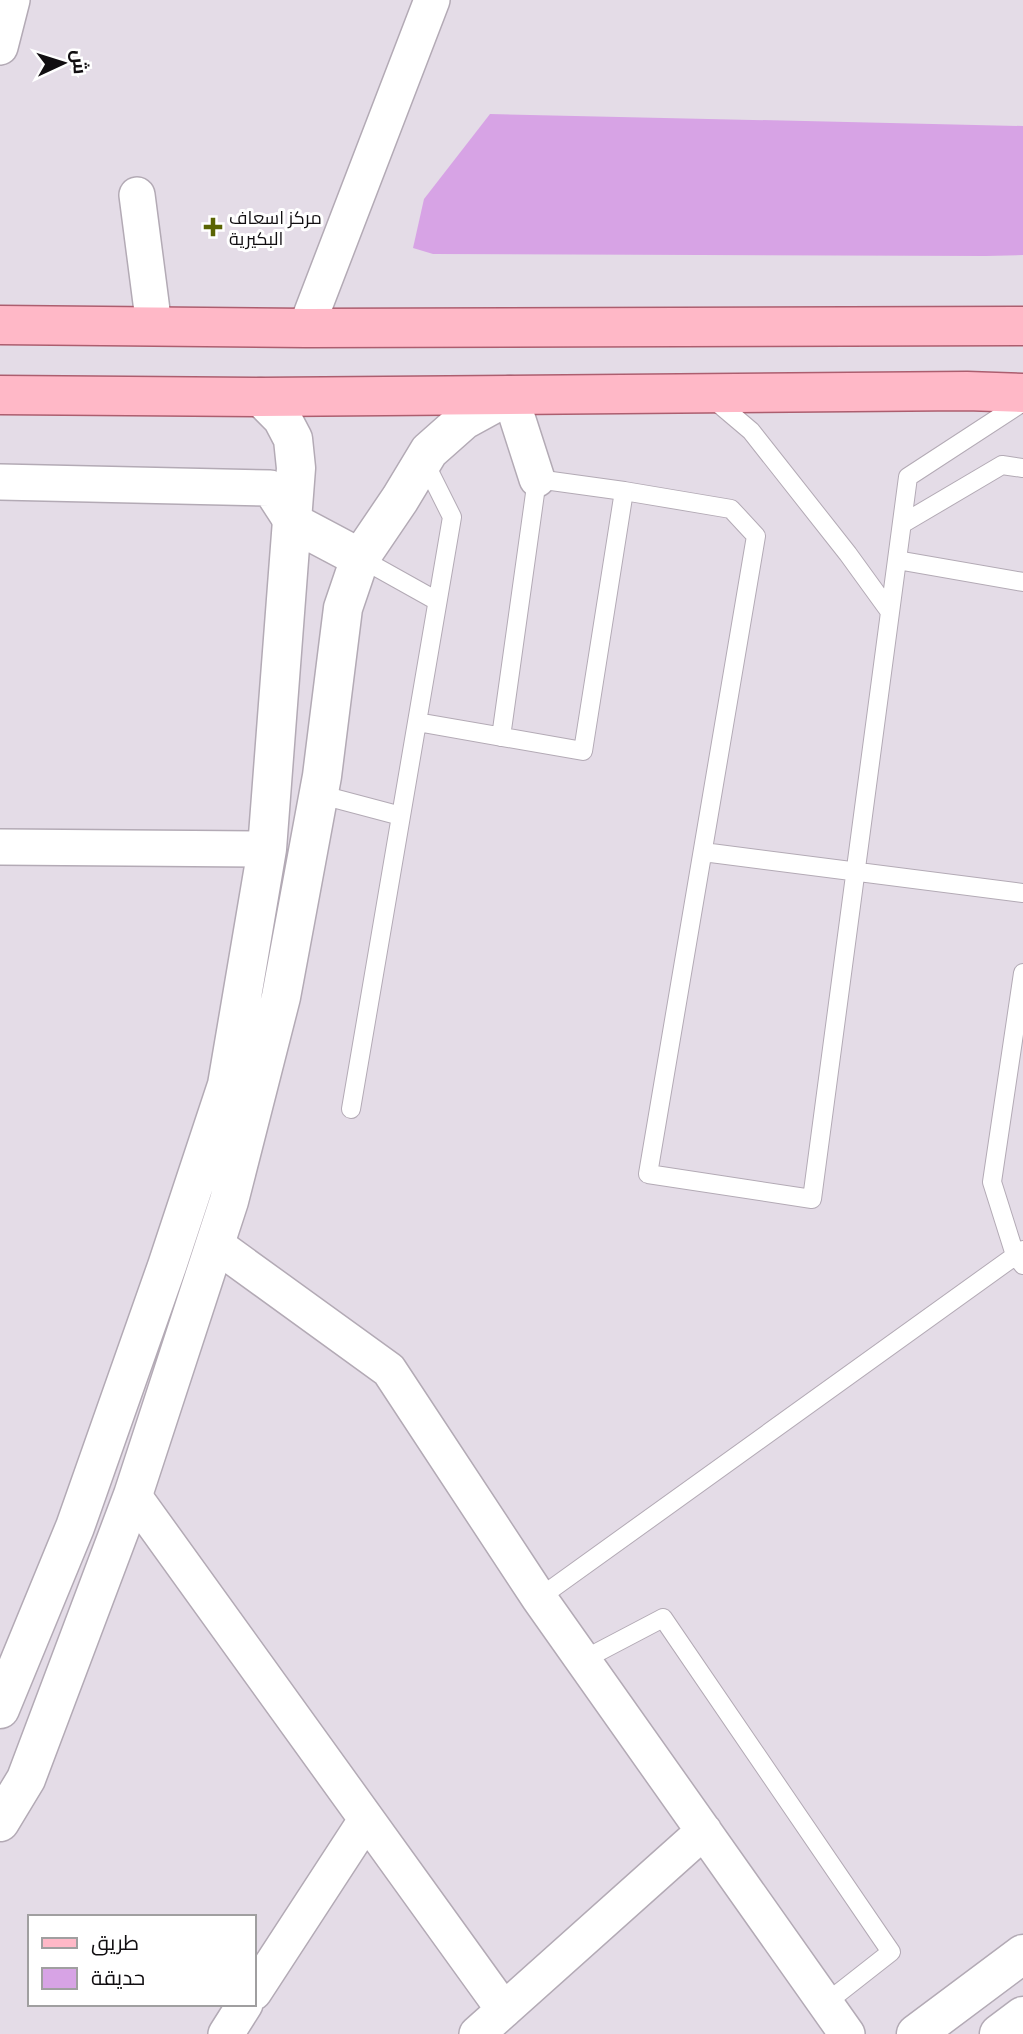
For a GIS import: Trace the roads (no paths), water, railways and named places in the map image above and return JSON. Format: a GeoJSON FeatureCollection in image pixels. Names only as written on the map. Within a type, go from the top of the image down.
{"type":"FeatureCollection","features":[{"type":"Feature","properties":{"kind":"main road"},"geometry":{"type":"LineString","coordinates":[[0,325],[306,328],[1023,326]]}},
{"type":"Feature","properties":{"kind":"main road"},"geometry":{"type":"LineString","coordinates":[[0,395],[261,397],[953,391],[1023,393]]}},
{"type":"Feature","properties":{"kind":"street"},"geometry":{"type":"LineString","coordinates":[[0,47],[12,0]]}},
{"type":"Feature","properties":{"kind":"street"},"geometry":{"type":"LineString","coordinates":[[306,328],[432,0]]}},
{"type":"Feature","properties":{"kind":"street"},"geometry":{"type":"LineString","coordinates":[[137,195],[154,327]]}},
{"type":"Feature","properties":{"kind":"street"},"geometry":{"type":"LineString","coordinates":[[0,1822],[26,1779],[133,1495],[229,1201],[281,997],[318,794],[343,608],[360,558],[429,451],[464,420],[510,395],[537,479]]}},
{"type":"Feature","properties":{"kind":"street"},"geometry":{"type":"LineString","coordinates":[[0,1709],[75,1527],[181,1226],[227,1085],[267,849],[296,468],[293,439],[282,418],[261,397]]}},
{"type":"Feature","properties":{"kind":"street"},"geometry":{"type":"LineString","coordinates":[[0,482],[270,488],[292,522],[360,558]]}},
{"type":"Feature","properties":{"kind":"street"},"geometry":{"type":"LineString","coordinates":[[0,847],[267,849],[307,855]]}},
{"type":"Feature","properties":{"kind":"street"},"geometry":{"type":"LineString","coordinates":[[181,1226],[215,1244],[389,1370],[540,1598],[847,2034]]}},
{"type":"Feature","properties":{"kind":"street"},"geometry":{"type":"LineString","coordinates":[[133,1495],[504,2010]]}},
{"type":"Feature","properties":{"kind":"street"},"geometry":{"type":"LineString","coordinates":[[256,1989],[366,1820]]}},
{"type":"Feature","properties":{"kind":"street"},"geometry":{"type":"LineString","coordinates":[[477,2034],[704,1831]]}},
{"type":"Feature","properties":{"kind":"street"},"geometry":{"type":"LineString","coordinates":[[916,2034],[1023,1954]]}},
{"type":"Feature","properties":{"kind":"street"},"geometry":{"type":"LineString","coordinates":[[226,2034],[245,2006]]}},
{"type":"Feature","properties":{"kind":"street"},"geometry":{"type":"LineString","coordinates":[[999,2034],[1023,2016]]}},
{"type":"Feature","properties":{"kind":"lane"},"geometry":{"type":"LineString","coordinates":[[707,393],[751,431],[890,612]]}},
{"type":"Feature","properties":{"kind":"lane"},"geometry":{"type":"LineString","coordinates":[[501,737],[537,479],[730,509],[756,536],[648,1174],[812,1199],[908,477],[1023,402]]}},
{"type":"Feature","properties":{"kind":"lane"},"geometry":{"type":"LineString","coordinates":[[351,1109],[452,517],[424,461]]}},
{"type":"Feature","properties":{"kind":"lane"},"geometry":{"type":"LineString","coordinates":[[902,524],[1002,465],[1023,468]]}},
{"type":"Feature","properties":{"kind":"lane"},"geometry":{"type":"LineString","coordinates":[[417,722],[583,751],[624,491]]}},
{"type":"Feature","properties":{"kind":"lane"},"geometry":{"type":"LineString","coordinates":[[360,558],[438,601]]}},
{"type":"Feature","properties":{"kind":"lane"},"geometry":{"type":"LineString","coordinates":[[897,560],[1023,582]]}},
{"type":"Feature","properties":{"kind":"lane"},"geometry":{"type":"LineString","coordinates":[[318,794],[401,816]]}},
{"type":"Feature","properties":{"kind":"lane"},"geometry":{"type":"LineString","coordinates":[[703,852],[1023,893]]}},
{"type":"Feature","properties":{"kind":"lane"},"geometry":{"type":"LineString","coordinates":[[540,1598],[1020,1257],[992,1182],[1023,973]]}},
{"type":"Feature","properties":{"kind":"lane"},"geometry":{"type":"LineString","coordinates":[[583,1660],[663,1618],[891,1952],[825,2003]]}},
{"type":"Feature","properties":{"kind":"place","name":"مركز اسعاف البكيرية"},"geometry":{"type":"Point","coordinates":[213,227]}}]}
